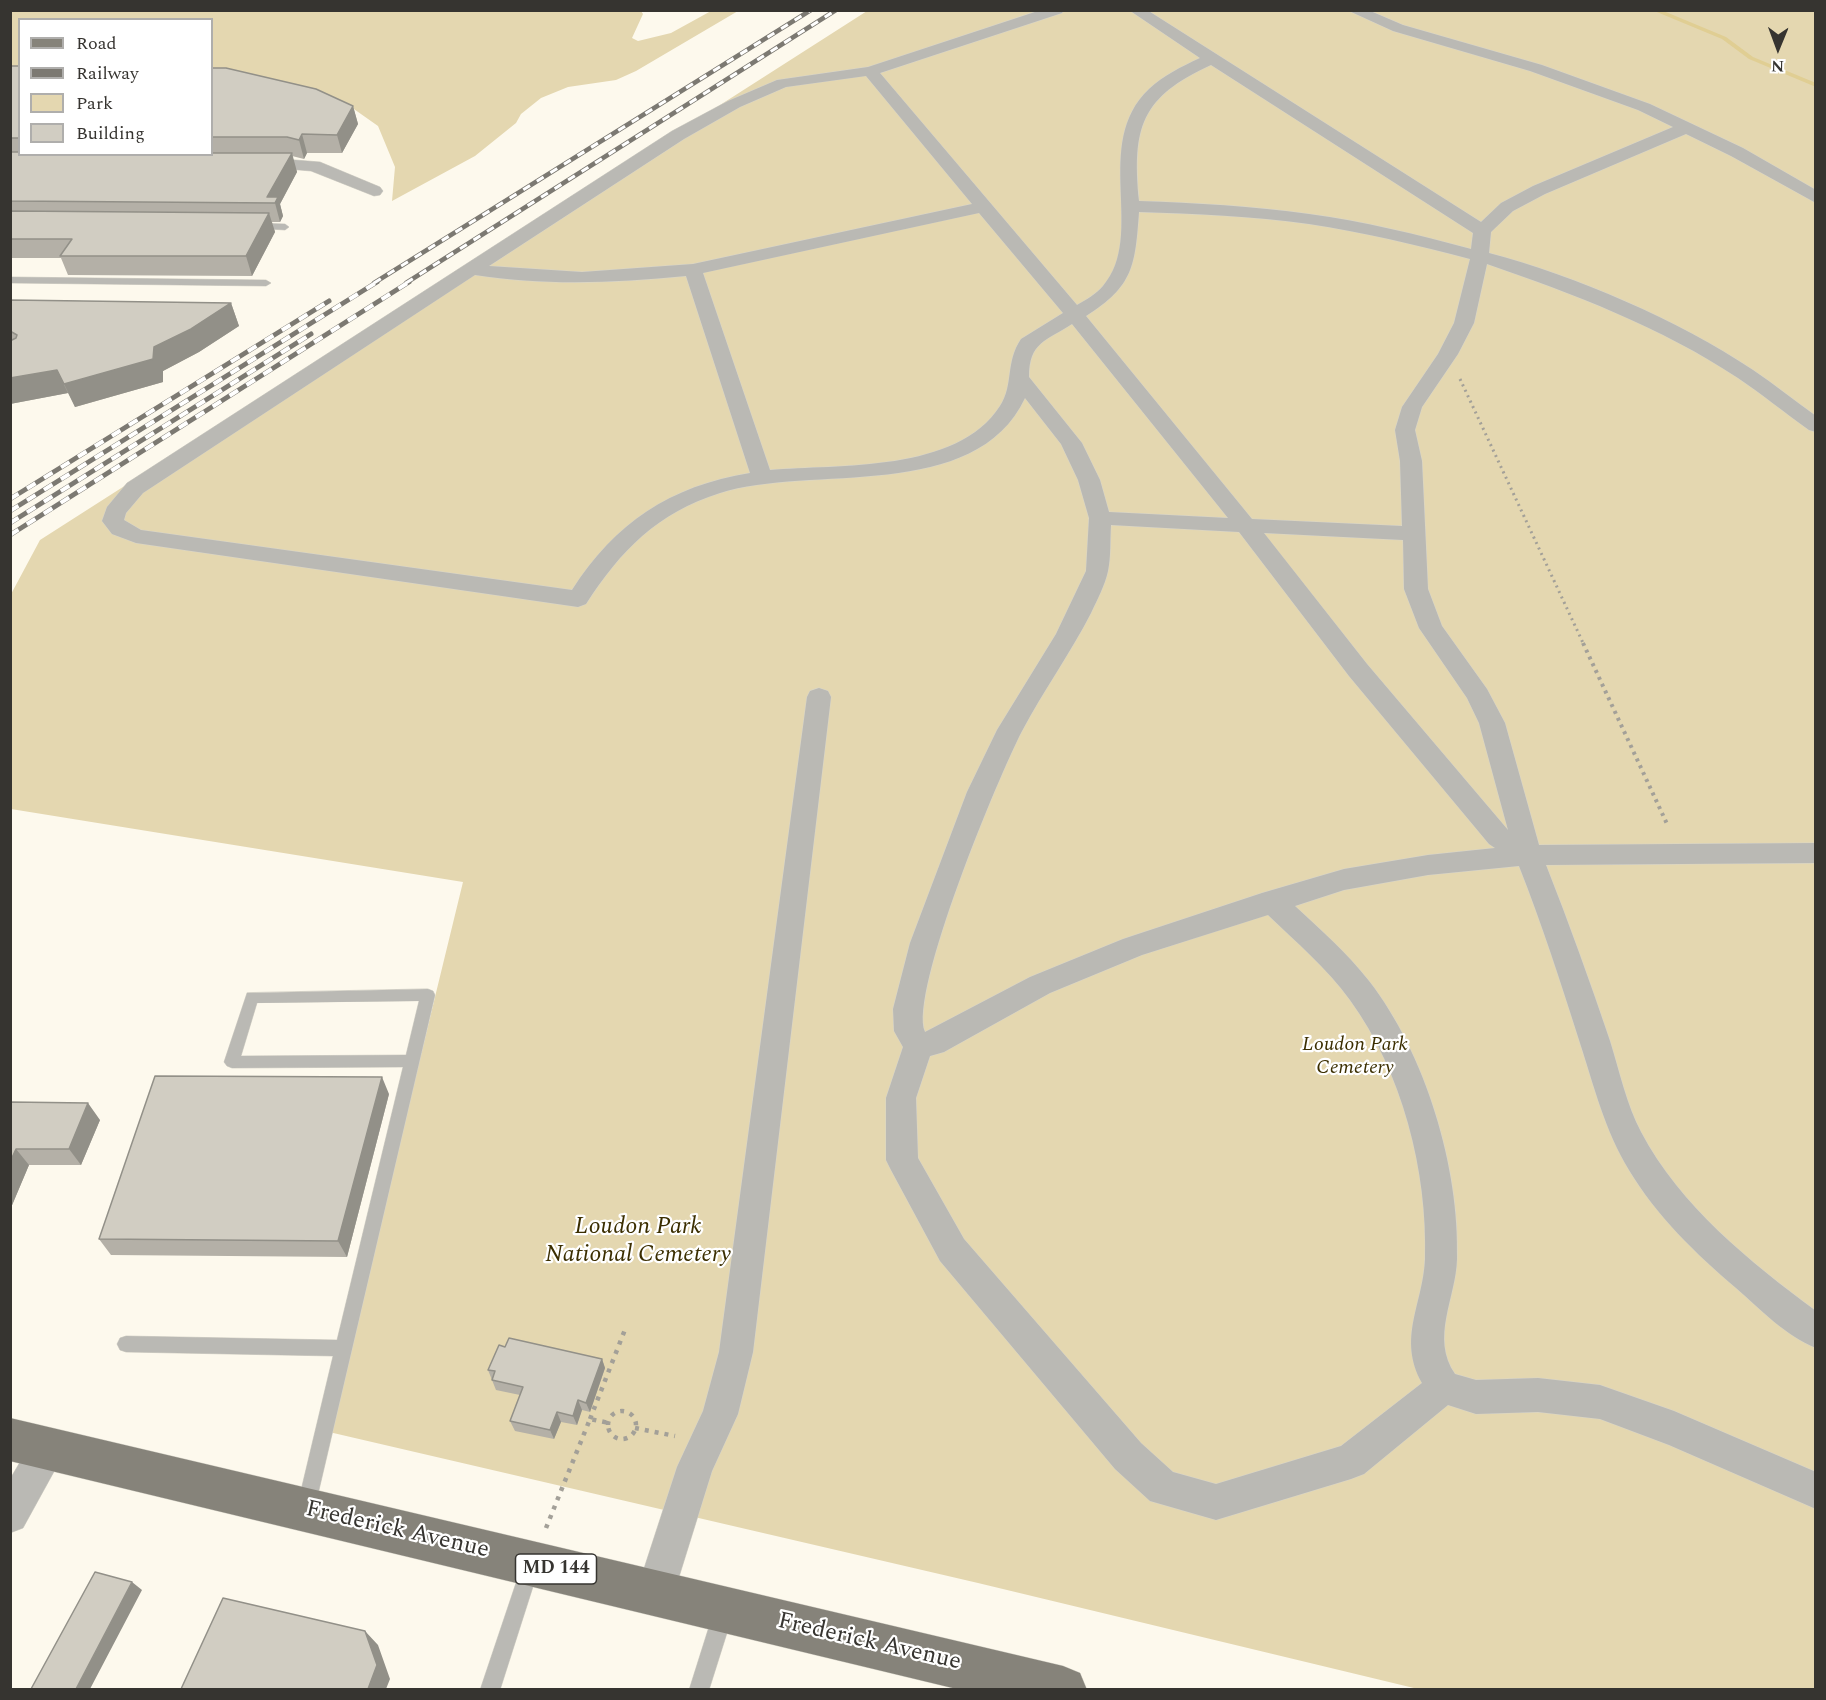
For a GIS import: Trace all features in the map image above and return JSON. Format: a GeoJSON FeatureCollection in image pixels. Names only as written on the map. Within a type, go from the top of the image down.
{"type":"FeatureCollection","features":[{"type":"Feature","properties":{"kind":"main road","name":"Frederick Avenue"},"geometry":{"type":"LineString","coordinates":[[30,1444],[1063,1689]]}},
{"type":"Feature","properties":{"kind":"street"},"geometry":{"type":"LineString","coordinates":[[1057,10],[870,71],[783,83],[734,104],[678,135],[135,488],[115,512],[113,521],[120,530],[136,536],[578,599],[612,551],[629,534],[653,516],[682,501],[716,488],[762,477],[891,468],[950,452],[992,428],[1004,414],[1017,390],[1020,354],[1028,343],[1075,315],[1111,289],[1124,266],[1131,206],[1127,163],[1131,137],[1140,113],[1153,94],[1176,75],[1212,58]]}},
{"type":"Feature","properties":{"kind":"street"},"geometry":{"type":"LineString","coordinates":[[1136,10],[1482,231]]}},
{"type":"Feature","properties":{"kind":"street"},"geometry":{"type":"LineString","coordinates":[[1354,10],[1398,28],[1536,68],[1644,107],[1737,152],[1815,198]]}},
{"type":"Feature","properties":{"kind":"street"},"geometry":{"type":"LineString","coordinates":[[870,71],[1075,315],[1247,527],[1358,670],[1498,837],[1528,855]]}},
{"type":"Feature","properties":{"kind":"street"},"geometry":{"type":"LineString","coordinates":[[1688,127],[1539,190],[1507,207],[1482,231],[1480,256],[1464,323],[1448,354],[1412,407],[1406,430],[1411,461],[1416,589],[1431,628],[1478,695],[1492,723],[1528,855],[1559,932],[1625,1133],[1638,1160],[1661,1191],[1711,1242],[1815,1332]]}},
{"type":"Feature","properties":{"kind":"street"},"geometry":{"type":"LineString","coordinates":[[236,162],[292,163],[314,166],[374,191]]}},
{"type":"Feature","properties":{"kind":"street"},"geometry":{"type":"LineString","coordinates":[[471,269],[504,275],[566,277],[640,276],[693,270],[985,206]]}},
{"type":"Feature","properties":{"kind":"street"},"geometry":{"type":"LineString","coordinates":[[1131,206],[1176,206],[1279,215],[1368,230],[1480,256],[1589,293],[1704,348],[1752,377],[1815,426]]}},
{"type":"Feature","properties":{"kind":"street"},"geometry":{"type":"LineString","coordinates":[[693,270],[762,477]]}},
{"type":"Feature","properties":{"kind":"street"},"geometry":{"type":"LineString","coordinates":[[1017,375],[1071,442],[1089,480],[1100,518],[1097,571],[1068,634],[1010,730],[980,792],[924,943],[908,1008],[909,1031],[918,1046],[901,1098],[902,1160],[952,1250],[1128,1456],[1163,1488],[1216,1502],[1351,1461],[1444,1388]]}},
{"type":"Feature","properties":{"kind":"street"},"geometry":{"type":"LineString","coordinates":[[1100,518],[1414,534]]}},
{"type":"Feature","properties":{"kind":"street"},"geometry":{"type":"LineString","coordinates":[[655,1593],[695,1467],[720,1414],[736,1352],[819,697]]}},
{"type":"Feature","properties":{"kind":"street"},"geometry":{"type":"LineString","coordinates":[[918,1046],[933,1043],[1040,985],[1122,951],[1272,901],[1354,878],[1428,865],[1528,855],[1815,853]]}},
{"type":"Feature","properties":{"kind":"street"},"geometry":{"type":"LineString","coordinates":[[1272,901],[1332,960],[1369,1004],[1394,1053],[1423,1125],[1439,1206],[1441,1261],[1428,1341],[1429,1362],[1444,1388],[1476,1397],[1538,1395],[1600,1402],[1674,1429],[1815,1491]]}},
{"type":"Feature","properties":{"kind":"street"},"geometry":{"type":"LineString","coordinates":[[10,1515],[30,1444]]}},
{"type":"Feature","properties":{"kind":"lane"},"geometry":{"type":"LineString","coordinates":[[250,226],[285,227]]}},
{"type":"Feature","properties":{"kind":"lane"},"geometry":{"type":"LineString","coordinates":[[10,280],[266,283]]}},
{"type":"Feature","properties":{"kind":"lane"},"geometry":{"type":"LineString","coordinates":[[306,1509],[428,995],[252,997],[232,1062],[412,1061]]}},
{"type":"Feature","properties":{"kind":"lane"},"geometry":{"type":"LineString","coordinates":[[126,1344],[343,1348]]}},
{"type":"Feature","properties":{"kind":"lane"},"geometry":{"type":"LineString","coordinates":[[490,1689],[532,1563]]}},
{"type":"Feature","properties":{"kind":"lane"},"geometry":{"type":"LineString","coordinates":[[699,1689],[724,1609]]}},
{"type":"Feature","properties":{"kind":"path"},"geometry":{"type":"LineString","coordinates":[[1448,354],[1682,854]]}},
{"type":"Feature","properties":{"kind":"path"},"geometry":{"type":"LineString","coordinates":[[532,1563],[626,1327]]}},
{"type":"Feature","properties":{"kind":"path"},"geometry":{"type":"LineString","coordinates":[[626,1411],[634,1416],[635,1428],[629,1436],[616,1438],[610,1432],[609,1423],[617,1413],[626,1411]]}},
{"type":"Feature","properties":{"kind":"path"},"geometry":{"type":"LineString","coordinates":[[590,1419],[609,1423]]}},
{"type":"Feature","properties":{"kind":"path"},"geometry":{"type":"LineString","coordinates":[[635,1428],[678,1437]]}},
{"type":"Feature","properties":{"kind":"green space"},"geometry":{"type":"Polygon","coordinates":[[[10,11],[641,11],[643,14],[632,38],[638,41],[671,33],[711,11],[738,11],[636,71],[616,80],[568,87],[541,98],[521,114],[516,123],[475,156],[392,201],[395,167],[378,126],[351,107],[213,72],[213,18],[18,18],[18,68],[11,68],[10,11]]]}},
{"type":"Feature","properties":{"kind":"green space","name":"Loudon Park Cemetery"},"geometry":{"type":"Polygon","coordinates":[[[867,11],[1815,11],[1815,1689],[1418,1689],[978,1583],[329,1432],[463,882],[11,809],[10,596],[40,540],[867,11]]]}},
{"type":"Feature","properties":{"kind":"building"},"geometry":{"type":"Polygon","coordinates":[[[10,66],[18,66],[18,138],[10,138],[10,66]]]}},
{"type":"Feature","properties":{"kind":"building"},"geometry":{"type":"Polygon","coordinates":[[[213,68],[226,68],[316,89],[353,106],[337,135],[302,134],[299,140],[287,137],[213,137],[213,68]]]}},
{"type":"Feature","properties":{"kind":"building"},"geometry":{"type":"Polygon","coordinates":[[[10,152],[18,152],[18,156],[213,156],[213,153],[292,153],[267,197],[278,197],[275,203],[10,201],[10,152]]]}},
{"type":"Feature","properties":{"kind":"building"},"geometry":{"type":"Polygon","coordinates":[[[10,211],[269,213],[246,256],[60,256],[72,239],[10,239],[10,211]]]}},
{"type":"Feature","properties":{"kind":"building"},"geometry":{"type":"Polygon","coordinates":[[[10,300],[231,303],[191,329],[154,347],[153,359],[64,384],[57,370],[10,378],[10,341],[17,335],[10,331],[10,300]]]}},
{"type":"Feature","properties":{"kind":"building"},"geometry":{"type":"Polygon","coordinates":[[[155,1076],[382,1077],[338,1241],[99,1239],[155,1076]]]}},
{"type":"Feature","properties":{"kind":"building"},"geometry":{"type":"Polygon","coordinates":[[[10,1102],[88,1103],[69,1149],[16,1149],[10,1162],[10,1102]]]}},
{"type":"Feature","properties":{"kind":"building"},"geometry":{"type":"Polygon","coordinates":[[[509,1338],[602,1359],[586,1403],[578,1400],[573,1416],[557,1412],[550,1430],[510,1421],[523,1387],[492,1380],[495,1371],[488,1370],[499,1345],[505,1347],[509,1338]]]}},
{"type":"Feature","properties":{"kind":"building"},"geometry":{"type":"Polygon","coordinates":[[[95,1572],[132,1582],[76,1689],[31,1689],[95,1572]]]}},
{"type":"Feature","properties":{"kind":"building"},"geometry":{"type":"Polygon","coordinates":[[[223,1598],[365,1631],[377,1665],[368,1689],[181,1689],[223,1598]]]}},
{"type":"Feature","properties":{"kind":"waterway"},"geometry":{"type":"LineString","coordinates":[[1655,10],[1724,38],[1751,58],[1816,85]]}},
{"type":"Feature","properties":{"kind":"railway"},"geometry":{"type":"LineString","coordinates":[[374,283],[811,10]]}},
{"type":"Feature","properties":{"kind":"railway"},"geometry":{"type":"LineString","coordinates":[[406,283],[836,10]]}},
{"type":"Feature","properties":{"kind":"railway"},"geometry":{"type":"LineString","coordinates":[[10,511],[377,282]]}},
{"type":"Feature","properties":{"kind":"railway"},"geometry":{"type":"LineString","coordinates":[[10,535],[409,282]]}},
{"type":"Feature","properties":{"kind":"railway"},"geometry":{"type":"LineString","coordinates":[[10,499],[329,301]]}},
{"type":"Feature","properties":{"kind":"railway"},"geometry":{"type":"LineString","coordinates":[[10,523],[311,334]]}},
{"type":"Feature","properties":{"kind":"park label","name":"Loudon Park National Cemetery"},"geometry":{"type":"Point","coordinates":[638,1242]}}]}
